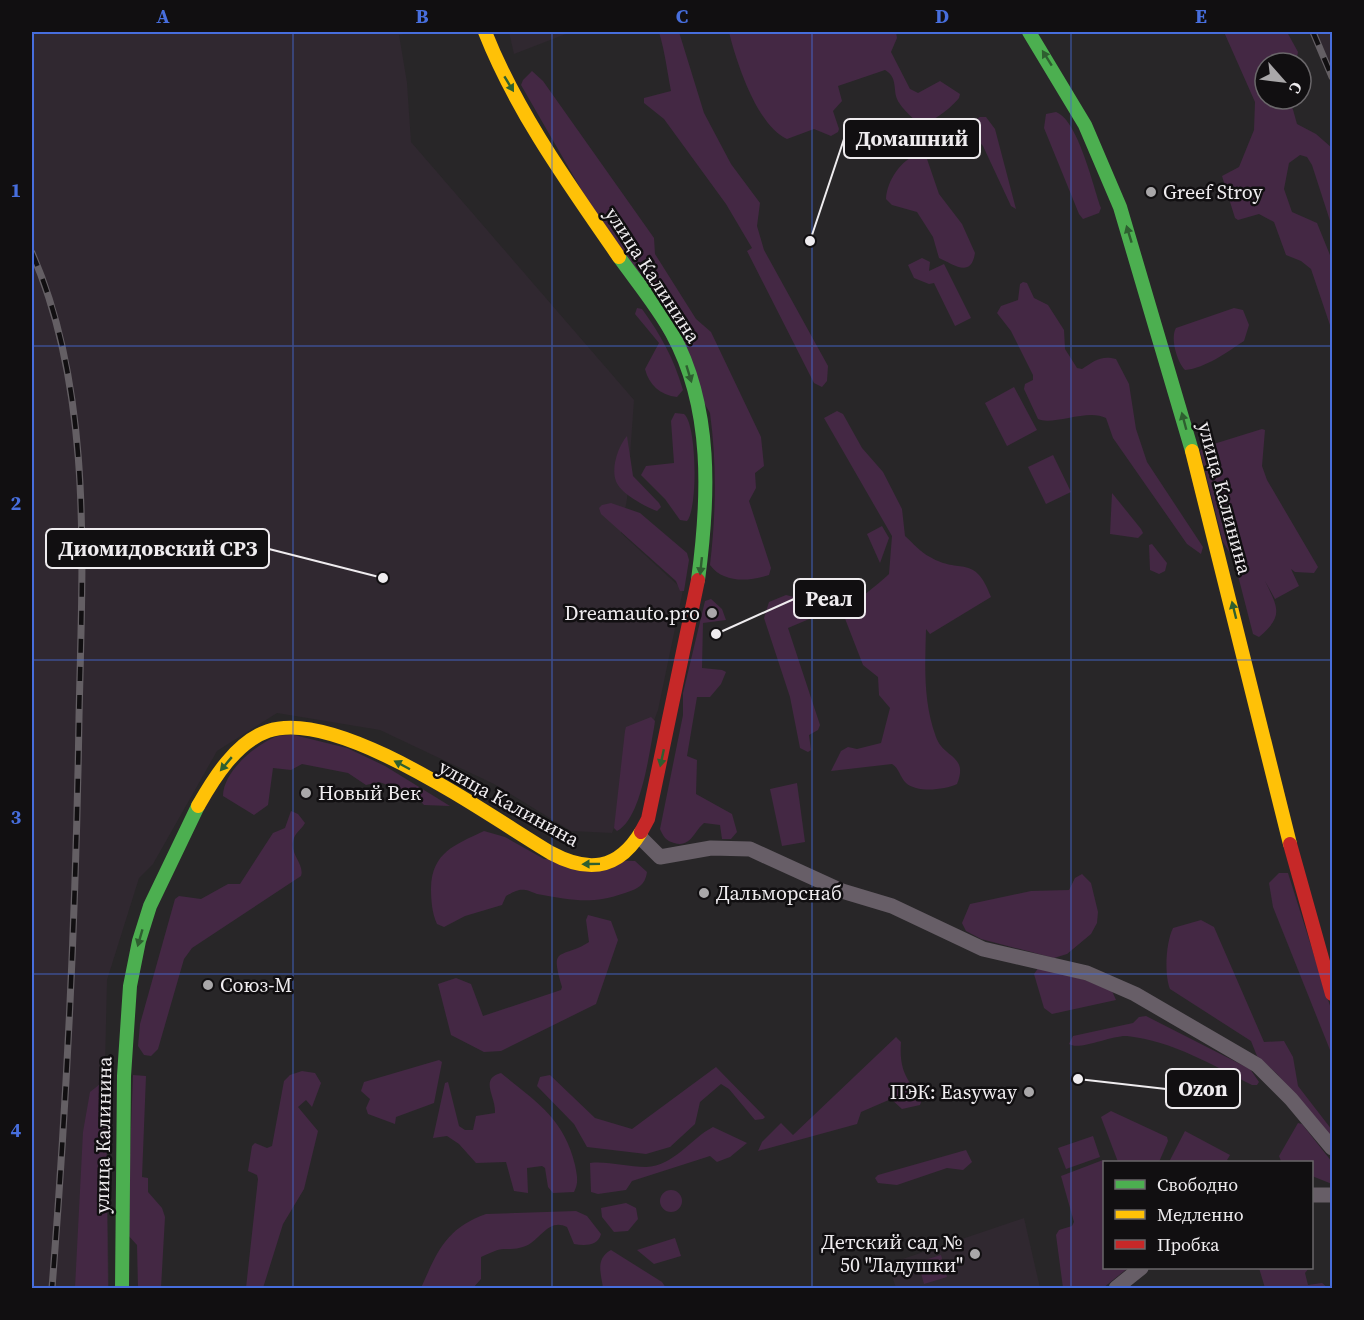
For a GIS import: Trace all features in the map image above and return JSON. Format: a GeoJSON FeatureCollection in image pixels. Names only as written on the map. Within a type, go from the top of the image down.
{"type":"FeatureCollection","features":[{"type":"Feature","properties":{"kind":"main road","name":"улица Калинина"},"geometry":{"type":"LineString","coordinates":[[122,1288],[125,1025],[132,972],[140,939],[164,870],[208,788],[228,759],[253,740],[277,728],[312,730],[372,750],[570,861],[585,866],[606,863],[618,857],[640,837],[648,819],[700,577],[708,507],[707,456],[701,412],[685,360],[672,333],[566,180],[500,70],[484,32]]}},
{"type":"Feature","properties":{"kind":"main road","name":"улица Калинина"},"geometry":{"type":"LineString","coordinates":[[1029,32],[1085,125],[1120,207],[1183,414],[1248,666],[1294,861],[1332,994]]}},
{"type":"Feature","properties":{"kind":"street"},"geometry":{"type":"LineString","coordinates":[[640,837],[660,857],[711,848],[750,849],[842,891],[892,906],[977,947],[1087,973],[1135,994],[1257,1065],[1291,1099],[1332,1148]]}},
{"type":"Feature","properties":{"kind":"street"},"geometry":{"type":"LineString","coordinates":[[1313,1195],[1332,1195]]}},
{"type":"Feature","properties":{"kind":"street"},"geometry":{"type":"LineString","coordinates":[[1116,1288],[1140,1269]]}},
{"type":"Feature","properties":{"kind":"shaded area"},"geometry":{"type":"Polygon","coordinates":[[[32,32],[414,32],[399,35],[407,83],[411,142],[634,400],[627,499],[621,533],[683,590],[658,710],[612,833],[571,831],[494,784],[380,730],[277,713],[217,751],[153,864],[139,878],[107,980],[105,1067],[109,1288],[32,1288],[32,32]]]}},
{"type":"Feature","properties":{"kind":"shaded area"},"geometry":{"type":"Polygon","coordinates":[[[509,32],[571,32],[514,54],[509,32]]]}},
{"type":"Feature","properties":{"kind":"shaded area"},"geometry":{"type":"Polygon","coordinates":[[[659,32],[679,32],[704,113],[731,164],[760,203],[757,226],[764,250],[828,366],[827,381],[822,387],[814,383],[747,251],[752,248],[726,204],[664,119],[644,103],[644,98],[671,91],[659,32]]]}},
{"type":"Feature","properties":{"kind":"shaded area"},"geometry":{"type":"Polygon","coordinates":[[[729,32],[896,32],[897,38],[891,52],[910,89],[918,93],[940,81],[960,94],[959,98],[936,118],[919,123],[899,103],[893,78],[885,70],[838,86],[842,101],[833,111],[838,132],[831,136],[814,129],[787,139],[776,132],[757,107],[749,92],[729,32]]]}},
{"type":"Feature","properties":{"kind":"shaded area"},"geometry":{"type":"Polygon","coordinates":[[[1224,32],[1287,32],[1297,51],[1253,51],[1253,97],[1224,32]]]}},
{"type":"Feature","properties":{"kind":"shaded area"},"geometry":{"type":"Polygon","coordinates":[[[1313,32],[1332,32],[1332,77],[1313,32]]]}},
{"type":"Feature","properties":{"kind":"shaded area"},"geometry":{"type":"Polygon","coordinates":[[[532,71],[543,81],[654,238],[655,254],[696,319],[711,332],[761,437],[764,466],[755,473],[756,488],[749,501],[771,568],[769,575],[754,579],[730,578],[722,575],[710,565],[715,489],[710,413],[521,85],[532,71]]]}},
{"type":"Feature","properties":{"kind":"shaded area"},"geometry":{"type":"Polygon","coordinates":[[[1255,111],[1293,111],[1297,124],[1316,134],[1332,148],[1332,227],[1312,165],[1307,157],[1300,155],[1289,163],[1284,189],[1292,212],[1317,223],[1332,260],[1332,331],[1311,269],[1301,261],[1286,255],[1274,222],[1259,214],[1238,220],[1235,218],[1222,176],[1239,167],[1254,130],[1255,111]]]}},
{"type":"Feature","properties":{"kind":"shaded area"},"geometry":{"type":"Polygon","coordinates":[[[1056,112],[1064,118],[1078,140],[1101,208],[1099,213],[1083,219],[1044,128],[1046,114],[1056,112]]]}},
{"type":"Feature","properties":{"kind":"shaded area"},"geometry":{"type":"Polygon","coordinates":[[[980,117],[986,117],[995,129],[1016,209],[1011,206],[983,146],[968,129],[969,124],[980,117]]]}},
{"type":"Feature","properties":{"kind":"shaded area"},"geometry":{"type":"Polygon","coordinates":[[[918,155],[927,159],[939,194],[962,224],[975,253],[970,266],[966,268],[955,266],[939,258],[933,237],[917,212],[892,205],[886,199],[889,185],[896,172],[906,161],[918,155]]]}},
{"type":"Feature","properties":{"kind":"shaded area"},"geometry":{"type":"Polygon","coordinates":[[[922,258],[930,262],[929,271],[944,264],[971,318],[955,326],[934,283],[929,284],[914,278],[908,265],[922,258]]]}},
{"type":"Feature","properties":{"kind":"shaded area"},"geometry":{"type":"Polygon","coordinates":[[[1027,283],[1034,298],[1048,305],[1064,330],[1065,349],[1077,368],[1082,369],[1102,358],[1116,359],[1129,384],[1136,429],[1147,462],[1203,547],[1201,554],[1187,544],[1113,438],[1106,418],[1090,415],[1044,421],[1038,419],[1024,389],[1025,384],[1033,380],[1033,375],[1011,331],[997,313],[1001,306],[1018,300],[1020,284],[1027,283]]]}},
{"type":"Feature","properties":{"kind":"shaded area"},"geometry":{"type":"Polygon","coordinates":[[[637,308],[642,309],[649,319],[671,358],[683,390],[677,397],[660,391],[647,375],[645,369],[659,343],[635,314],[637,308]]]}},
{"type":"Feature","properties":{"kind":"shaded area"},"geometry":{"type":"Polygon","coordinates":[[[1234,308],[1243,310],[1249,325],[1244,341],[1208,363],[1185,370],[1175,350],[1174,332],[1176,328],[1234,308]]]}},
{"type":"Feature","properties":{"kind":"shaded area"},"geometry":{"type":"Polygon","coordinates":[[[1014,387],[1037,430],[1007,446],[985,403],[1014,387]]]}},
{"type":"Feature","properties":{"kind":"shaded area"},"geometry":{"type":"Polygon","coordinates":[[[837,411],[843,414],[862,448],[883,472],[902,509],[905,536],[930,557],[950,565],[973,570],[985,583],[991,597],[930,634],[926,629],[926,684],[932,724],[939,744],[954,757],[960,767],[957,784],[952,786],[924,789],[911,786],[904,781],[892,764],[831,771],[841,751],[848,747],[857,749],[881,743],[890,708],[879,695],[878,677],[863,665],[844,616],[857,601],[889,574],[892,536],[824,418],[837,411]]]}},
{"type":"Feature","properties":{"kind":"shaded area"},"geometry":{"type":"Polygon","coordinates":[[[675,413],[684,414],[688,421],[694,449],[693,501],[687,521],[680,520],[665,499],[641,475],[646,466],[674,463],[671,421],[675,413]]]}},
{"type":"Feature","properties":{"kind":"shaded area"},"geometry":{"type":"Polygon","coordinates":[[[1265,430],[1262,466],[1267,480],[1318,567],[1314,573],[1295,572],[1291,569],[1299,586],[1275,599],[1265,581],[1276,611],[1272,623],[1259,637],[1253,634],[1234,560],[1223,542],[1200,451],[1204,447],[1265,430]]]}},
{"type":"Feature","properties":{"kind":"shaded area"},"geometry":{"type":"Polygon","coordinates":[[[627,436],[633,476],[659,503],[661,507],[657,511],[630,497],[615,480],[616,459],[627,436]]]}},
{"type":"Feature","properties":{"kind":"shaded area"},"geometry":{"type":"Polygon","coordinates":[[[1053,455],[1071,492],[1046,504],[1028,467],[1053,455]]]}},
{"type":"Feature","properties":{"kind":"shaded area"},"geometry":{"type":"Polygon","coordinates":[[[1112,493],[1141,529],[1143,533],[1138,538],[1110,534],[1112,493]]]}},
{"type":"Feature","properties":{"kind":"shaded area"},"geometry":{"type":"Polygon","coordinates":[[[611,503],[640,513],[687,553],[689,560],[684,591],[680,591],[676,581],[601,514],[599,508],[611,503]]]}},
{"type":"Feature","properties":{"kind":"shaded area"},"geometry":{"type":"Polygon","coordinates":[[[882,526],[889,538],[880,563],[867,534],[882,526]]]}},
{"type":"Feature","properties":{"kind":"shaded area"},"geometry":{"type":"Polygon","coordinates":[[[1152,544],[1167,563],[1165,571],[1159,574],[1150,570],[1149,545],[1152,544]]]}},
{"type":"Feature","properties":{"kind":"shaded area"},"geometry":{"type":"Polygon","coordinates":[[[786,595],[802,599],[821,612],[788,628],[820,725],[818,730],[809,735],[811,750],[808,752],[800,748],[790,697],[764,618],[769,602],[786,595]]]}},
{"type":"Feature","properties":{"kind":"shaded area"},"geometry":{"type":"Polygon","coordinates":[[[711,599],[722,609],[726,620],[703,623],[702,668],[726,672],[721,684],[710,697],[697,697],[687,756],[697,760],[696,794],[732,814],[737,832],[731,839],[722,839],[720,825],[704,823],[688,841],[680,844],[667,840],[660,829],[683,715],[683,693],[705,601],[711,599]]]}},
{"type":"Feature","properties":{"kind":"shaded area"},"geometry":{"type":"Polygon","coordinates":[[[651,717],[655,721],[643,785],[632,813],[617,831],[614,828],[626,727],[651,717]]]}},
{"type":"Feature","properties":{"kind":"shaded area"},"geometry":{"type":"Polygon","coordinates":[[[294,735],[347,748],[385,766],[450,806],[424,805],[414,794],[379,782],[366,785],[348,773],[302,764],[291,770],[273,768],[268,805],[254,815],[223,796],[228,778],[249,753],[275,737],[294,735]]]}},
{"type":"Feature","properties":{"kind":"shaded area"},"geometry":{"type":"Polygon","coordinates":[[[797,783],[805,842],[782,846],[770,789],[797,783]]]}},
{"type":"Feature","properties":{"kind":"shaded area"},"geometry":{"type":"Polygon","coordinates":[[[291,811],[298,814],[305,823],[295,836],[293,844],[302,871],[301,876],[192,948],[184,959],[158,1049],[151,1056],[144,1055],[138,1046],[140,1024],[175,899],[179,896],[201,899],[228,884],[240,884],[273,833],[285,828],[291,811]]]}},
{"type":"Feature","properties":{"kind":"shaded area"},"geometry":{"type":"Polygon","coordinates":[[[484,831],[505,837],[544,859],[635,861],[647,872],[646,877],[640,886],[633,890],[602,899],[571,899],[518,890],[506,896],[502,905],[465,916],[444,927],[437,924],[431,893],[432,876],[436,866],[447,851],[484,831]]]}},
{"type":"Feature","properties":{"kind":"shaded area"},"geometry":{"type":"Polygon","coordinates":[[[1279,873],[1288,873],[1332,1012],[1332,1055],[1273,907],[1269,883],[1279,873]]]}},
{"type":"Feature","properties":{"kind":"shaded area"},"geometry":{"type":"Polygon","coordinates":[[[1082,874],[1091,883],[1098,912],[1097,923],[1091,934],[1067,954],[1054,958],[981,939],[966,931],[962,923],[970,904],[1031,891],[1069,890],[1075,878],[1082,874]]]}},
{"type":"Feature","properties":{"kind":"shaded area"},"geometry":{"type":"Polygon","coordinates":[[[588,915],[611,921],[618,940],[596,1004],[501,1051],[484,1052],[451,1035],[438,984],[456,978],[471,984],[483,1016],[561,990],[557,959],[560,955],[589,942],[586,920],[588,915]]]}},
{"type":"Feature","properties":{"kind":"shaded area"},"geometry":{"type":"Polygon","coordinates":[[[1201,920],[1214,927],[1264,1042],[1284,1041],[1293,1057],[1298,1086],[1332,1130],[1332,1140],[1277,1074],[1257,1056],[1251,1041],[1170,989],[1167,958],[1173,928],[1201,920]]]}},
{"type":"Feature","properties":{"kind":"shaded area"},"geometry":{"type":"Polygon","coordinates":[[[1039,967],[1085,980],[1112,991],[1116,1000],[1052,1014],[1044,1008],[1034,974],[1039,967]]]}},
{"type":"Feature","properties":{"kind":"shaded area"},"geometry":{"type":"Polygon","coordinates":[[[1146,1016],[1250,1069],[1259,1082],[1257,1085],[1252,1085],[1176,1048],[1144,1039],[1121,1036],[1080,1046],[1069,1044],[1073,1036],[1133,1023],[1139,1017],[1146,1016]]]}},
{"type":"Feature","properties":{"kind":"shaded area"},"geometry":{"type":"Polygon","coordinates":[[[896,1037],[901,1042],[901,1059],[905,1073],[922,1099],[920,1105],[902,1109],[891,1099],[861,1112],[857,1124],[758,1151],[762,1142],[781,1123],[793,1135],[896,1037]]]}},
{"type":"Feature","properties":{"kind":"shaded area"},"geometry":{"type":"Polygon","coordinates":[[[439,1060],[442,1062],[434,1103],[396,1117],[395,1124],[368,1114],[366,1108],[370,1099],[361,1091],[364,1082],[439,1060]]]}},
{"type":"Feature","properties":{"kind":"shaded area"},"geometry":{"type":"Polygon","coordinates":[[[716,1067],[765,1117],[755,1120],[729,1089],[721,1084],[700,1102],[695,1124],[670,1147],[646,1154],[587,1147],[574,1124],[537,1086],[540,1077],[550,1075],[595,1118],[632,1129],[716,1067]]]}},
{"type":"Feature","properties":{"kind":"shaded area"},"geometry":{"type":"Polygon","coordinates":[[[302,1071],[315,1073],[321,1083],[312,1107],[306,1100],[298,1107],[318,1131],[304,1189],[283,1224],[263,1288],[246,1288],[258,1179],[257,1175],[248,1171],[252,1146],[255,1143],[267,1148],[272,1146],[284,1081],[290,1075],[302,1071]]]}},
{"type":"Feature","properties":{"kind":"shaded area"},"geometry":{"type":"Polygon","coordinates":[[[501,1073],[537,1102],[564,1135],[575,1165],[577,1182],[574,1192],[553,1193],[548,1187],[545,1168],[542,1166],[527,1168],[528,1193],[514,1191],[506,1162],[476,1163],[459,1144],[447,1136],[433,1138],[445,1083],[448,1082],[459,1126],[465,1130],[473,1130],[476,1116],[495,1113],[490,1084],[494,1076],[501,1073]]]}},
{"type":"Feature","properties":{"kind":"shaded area"},"geometry":{"type":"Polygon","coordinates":[[[133,1075],[146,1076],[142,1177],[148,1178],[148,1192],[162,1208],[165,1217],[161,1288],[138,1288],[137,1245],[127,1234],[133,1075]]]}},
{"type":"Feature","properties":{"kind":"shaded area"},"geometry":{"type":"Polygon","coordinates":[[[99,1085],[106,1091],[108,1288],[75,1288],[83,1132],[90,1092],[99,1085]]]}},
{"type":"Feature","properties":{"kind":"shaded area"},"geometry":{"type":"Polygon","coordinates":[[[1111,1111],[1167,1137],[1168,1141],[1159,1161],[1118,1161],[1101,1117],[1111,1111]]]}},
{"type":"Feature","properties":{"kind":"shaded area"},"geometry":{"type":"Polygon","coordinates":[[[1298,1123],[1302,1124],[1332,1162],[1332,1184],[1313,1176],[1313,1161],[1281,1161],[1279,1156],[1298,1123]]]}},
{"type":"Feature","properties":{"kind":"shaded area"},"geometry":{"type":"Polygon","coordinates":[[[713,1127],[747,1143],[730,1157],[717,1162],[710,1156],[632,1181],[626,1190],[598,1194],[591,1192],[590,1163],[639,1167],[656,1165],[673,1157],[713,1127]]]}},
{"type":"Feature","properties":{"kind":"shaded area"},"geometry":{"type":"Polygon","coordinates":[[[1185,1131],[1230,1155],[1227,1160],[1229,1161],[1170,1161],[1185,1131]]]}},
{"type":"Feature","properties":{"kind":"shaded area"},"geometry":{"type":"Polygon","coordinates":[[[1093,1136],[1100,1157],[1066,1169],[1058,1148],[1093,1136]]]}},
{"type":"Feature","properties":{"kind":"shaded area"},"geometry":{"type":"Polygon","coordinates":[[[966,1150],[972,1162],[963,1170],[947,1168],[897,1185],[878,1183],[875,1178],[878,1175],[966,1150]]]}},
{"type":"Feature","properties":{"kind":"shaded area"},"geometry":{"type":"Polygon","coordinates":[[[1103,1160],[1106,1161],[1103,1161],[1103,1269],[1127,1269],[1103,1288],[1063,1288],[1056,1235],[1059,1230],[1072,1226],[1074,1222],[1061,1176],[1103,1160]]]}},
{"type":"Feature","properties":{"kind":"shaded area"},"geometry":{"type":"Polygon","coordinates":[[[671,1190],[679,1193],[682,1201],[679,1209],[671,1212],[663,1209],[660,1201],[663,1193],[671,1190]]]}},
{"type":"Feature","properties":{"kind":"shaded area"},"geometry":{"type":"Polygon","coordinates":[[[626,1203],[636,1208],[638,1219],[628,1231],[614,1232],[602,1217],[601,1208],[626,1203]]]}},
{"type":"Feature","properties":{"kind":"shaded area"},"geometry":{"type":"Polygon","coordinates":[[[576,1211],[587,1216],[601,1234],[594,1243],[574,1244],[567,1227],[551,1226],[528,1245],[498,1250],[481,1257],[481,1279],[473,1288],[421,1288],[438,1252],[452,1234],[472,1220],[486,1214],[576,1211]]]}},
{"type":"Feature","properties":{"kind":"shaded area","name":"Детский сад № 50 \"Ладушки\""},"geometry":{"type":"Polygon","coordinates":[[[1024,1218],[1040,1288],[896,1288],[888,1264],[1024,1218]]]}},
{"type":"Feature","properties":{"kind":"shaded area"},"geometry":{"type":"Polygon","coordinates":[[[675,1238],[681,1256],[654,1264],[637,1250],[675,1238]]]}},
{"type":"Feature","properties":{"kind":"shaded area"},"geometry":{"type":"Polygon","coordinates":[[[611,1250],[662,1282],[666,1288],[603,1288],[601,1262],[611,1250]]]}},
{"type":"Feature","properties":{"kind":"shaded area"},"geometry":{"type":"Polygon","coordinates":[[[941,1255],[947,1277],[924,1284],[918,1262],[941,1255]]]}},
{"type":"Feature","properties":{"kind":"shaded area"},"geometry":{"type":"Polygon","coordinates":[[[1259,1269],[1308,1269],[1305,1273],[1308,1285],[1322,1283],[1328,1288],[1265,1288],[1259,1269]]]}},
{"type":"Feature","properties":{"kind":"railway"},"geometry":{"type":"LineString","coordinates":[[1313,32],[1332,77]]}},
{"type":"Feature","properties":{"kind":"railway"},"geometry":{"type":"LineString","coordinates":[[32,253],[52,307],[66,364],[75,422],[82,542],[73,932],[52,1288]]}},
{"type":"Feature","properties":{"kind":"traffic: fast"},"geometry":{"type":"LineString","coordinates":[[1029,32],[1085,125],[1120,207],[1192,451]]}},
{"type":"Feature","properties":{"kind":"traffic: fast"},"geometry":{"type":"LineString","coordinates":[[619,257],[672,333],[695,392],[701,422],[705,486],[698,580]]}},
{"type":"Feature","properties":{"kind":"traffic: fast"},"geometry":{"type":"LineString","coordinates":[[122,1288],[124,1076],[130,986],[139,941],[150,906],[198,806]]}},
{"type":"Feature","properties":{"kind":"traffic: slow"},"geometry":{"type":"LineString","coordinates":[[485,32],[529,120],[619,257]]}},
{"type":"Feature","properties":{"kind":"traffic: slow"},"geometry":{"type":"LineString","coordinates":[[1192,451],[1290,844]]}},
{"type":"Feature","properties":{"kind":"traffic: slow"},"geometry":{"type":"LineString","coordinates":[[198,806],[227,762],[246,743],[268,731],[298,728],[334,735],[373,750],[453,792],[551,853],[577,864],[590,865],[612,861],[632,845],[641,832]]}},
{"type":"Feature","properties":{"kind":"traffic: jam"},"geometry":{"type":"LineString","coordinates":[[641,832],[648,819],[698,580]]}},
{"type":"Feature","properties":{"kind":"traffic: jam"},"geometry":{"type":"LineString","coordinates":[[1290,844],[1332,994]]}},
{"type":"Feature","properties":{"kind":"place","name":"Greef Stroy"},"geometry":{"type":"Point","coordinates":[1151,192]}},
{"type":"Feature","properties":{"kind":"place","name":"Домашний"},"geometry":{"type":"Point","coordinates":[810,241]}},
{"type":"Feature","properties":{"kind":"place","name":"Диомидовский СРЗ"},"geometry":{"type":"Point","coordinates":[383,578]}},
{"type":"Feature","properties":{"kind":"place","name":"Dreamauto.pro"},"geometry":{"type":"Point","coordinates":[712,613]}},
{"type":"Feature","properties":{"kind":"place","name":"Реал"},"geometry":{"type":"Point","coordinates":[716,634]}},
{"type":"Feature","properties":{"kind":"place","name":"Новый Век"},"geometry":{"type":"Point","coordinates":[306,793]}},
{"type":"Feature","properties":{"kind":"place","name":"Дальморснаб"},"geometry":{"type":"Point","coordinates":[704,893]}},
{"type":"Feature","properties":{"kind":"place","name":"Союз-М"},"geometry":{"type":"Point","coordinates":[208,985]}},
{"type":"Feature","properties":{"kind":"place","name":"Ozon"},"geometry":{"type":"Point","coordinates":[1078,1079]}},
{"type":"Feature","properties":{"kind":"place","name":"ПЭК: Easyway"},"geometry":{"type":"Point","coordinates":[1029,1092]}},
{"type":"Feature","properties":{"kind":"place","name":"Детский сад № 50 \"Ладушки\""},"geometry":{"type":"Point","coordinates":[975,1254]}}]}
